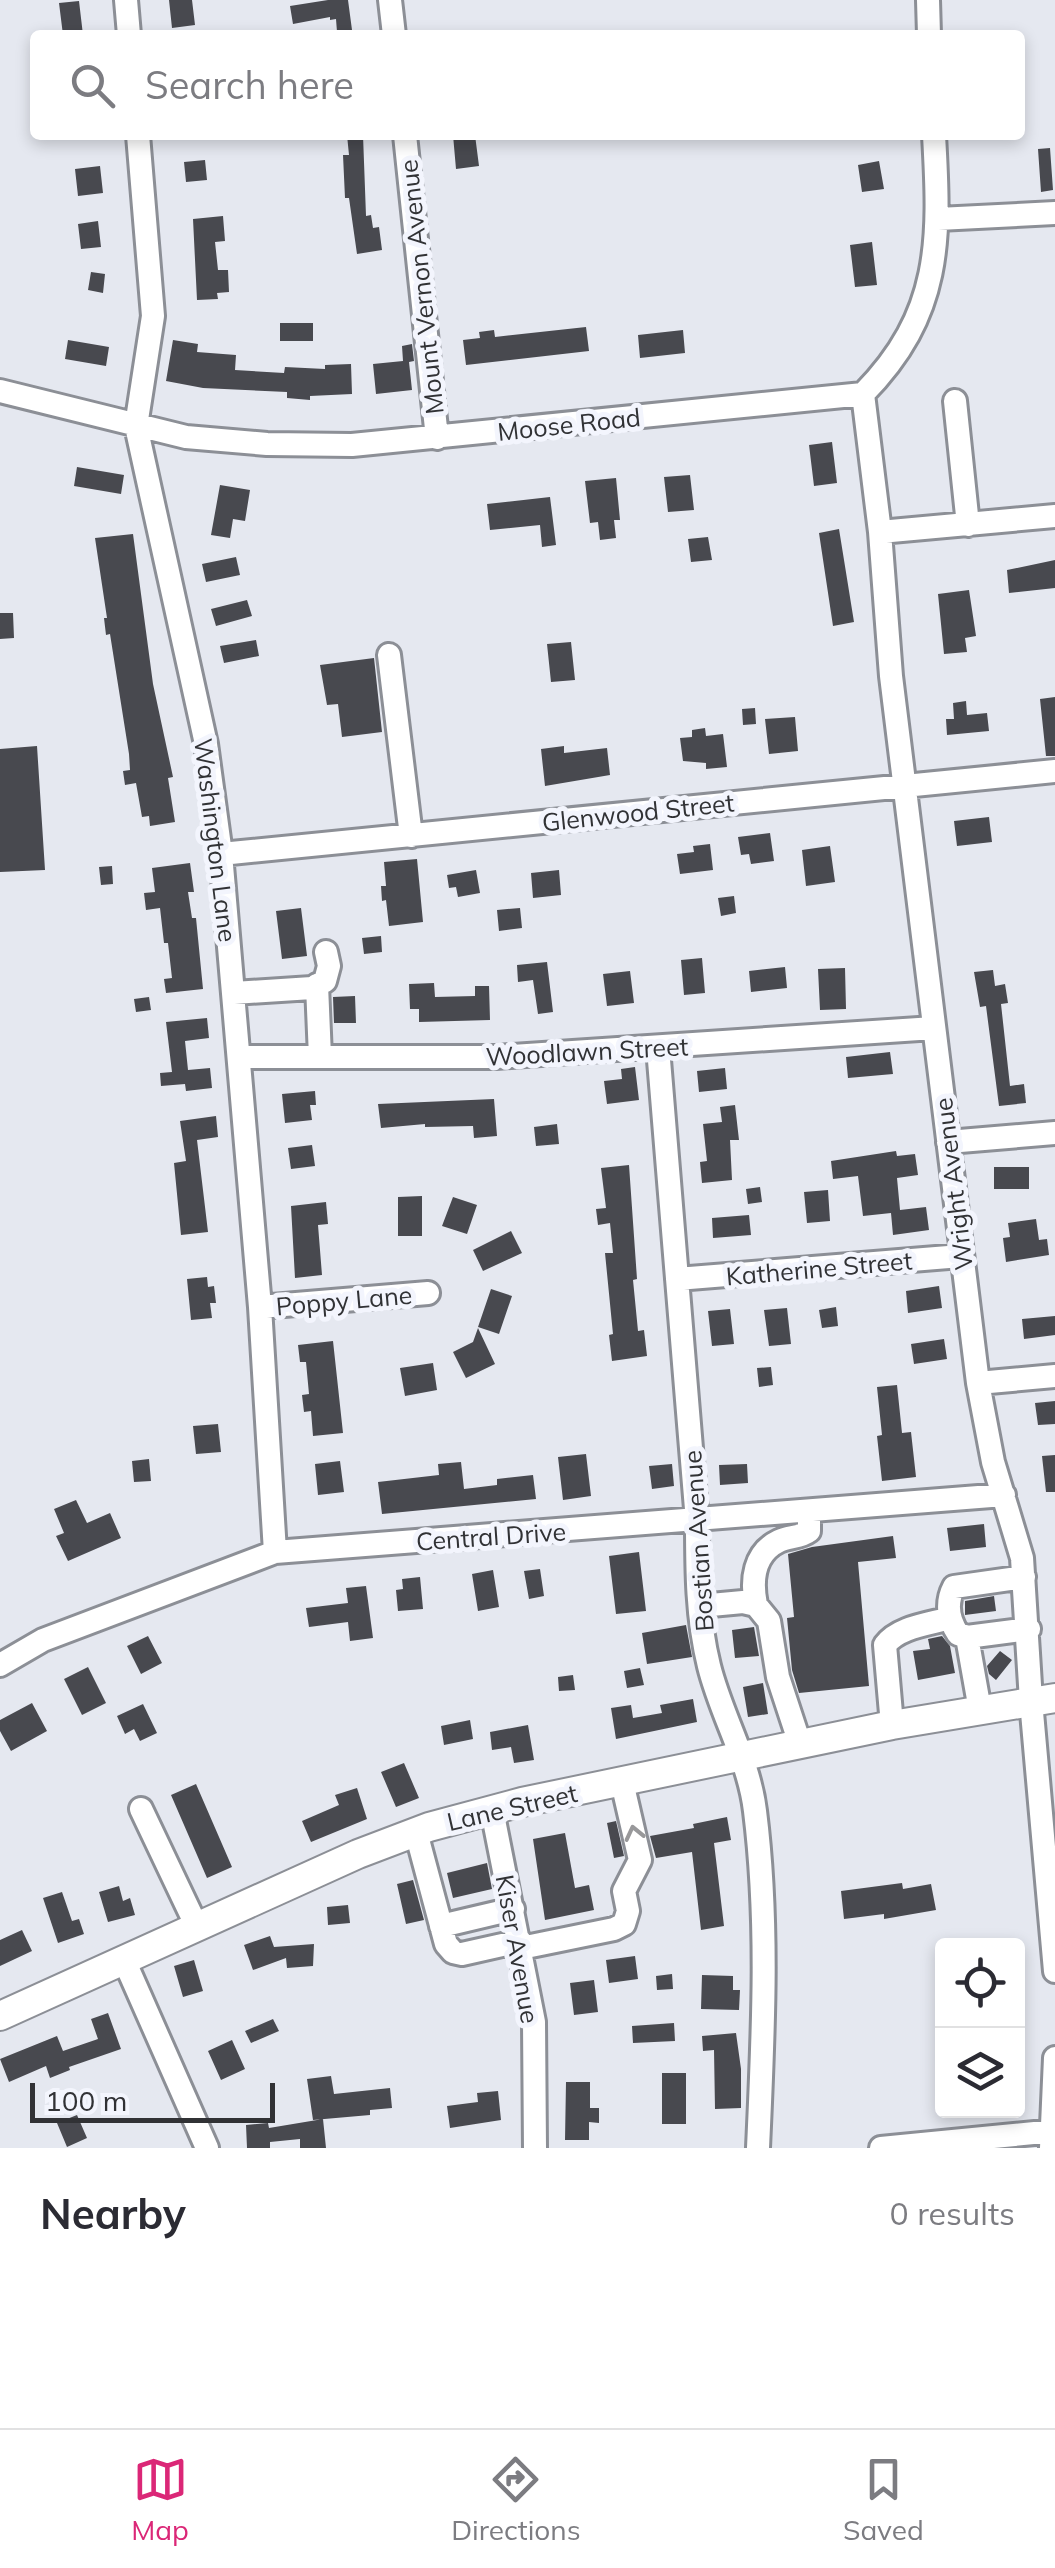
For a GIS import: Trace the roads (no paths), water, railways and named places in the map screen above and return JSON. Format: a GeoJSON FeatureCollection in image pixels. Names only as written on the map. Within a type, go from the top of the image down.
{"type":"FeatureCollection","features":[{"type":"Feature","properties":{"kind":"main road","name":"Lane Street"},"geometry":{"type":"LineString","coordinates":[[0,2016],[416,1832],[492,1810],[742,1756],[1043,1699]]}},
{"type":"Feature","properties":{"kind":"street"},"geometry":{"type":"LineString","coordinates":[[126,0],[129,30]]}},
{"type":"Feature","properties":{"kind":"street"},"geometry":{"type":"LineString","coordinates":[[390,0],[393,30]]}},
{"type":"Feature","properties":{"kind":"street"},"geometry":{"type":"LineString","coordinates":[[928,0],[929,30]]}},
{"type":"Feature","properties":{"kind":"street","name":"Washington Lane"},"geometry":{"type":"LineString","coordinates":[[138,140],[154,316],[136,426],[206,744],[221,854],[260,1307],[275,1552]]}},
{"type":"Feature","properties":{"kind":"street","name":"Mount Vernon Avenue"},"geometry":{"type":"LineString","coordinates":[[405,140],[436,438]]}},
{"type":"Feature","properties":{"kind":"street"},"geometry":{"type":"LineString","coordinates":[[863,394],[886,371],[904,344],[929,289],[938,218],[934,140]]}},
{"type":"Feature","properties":{"kind":"street"},"geometry":{"type":"LineString","coordinates":[[938,218],[1055,213]]}},
{"type":"Feature","properties":{"kind":"street","name":"Moose Road"},"geometry":{"type":"LineString","coordinates":[[0,391],[186,437],[267,444],[352,445],[863,394]]}},
{"type":"Feature","properties":{"kind":"street","name":"Wright Avenue"},"geometry":{"type":"LineString","coordinates":[[863,394],[880,532],[891,676],[978,1383],[992,1462],[1019,1545],[1029,1629],[1043,1699],[1055,1970]]}},
{"type":"Feature","properties":{"kind":"street"},"geometry":{"type":"LineString","coordinates":[[955,401],[968,525]]}},
{"type":"Feature","properties":{"kind":"street"},"geometry":{"type":"LineString","coordinates":[[880,532],[1055,516]]}},
{"type":"Feature","properties":{"kind":"street"},"geometry":{"type":"LineString","coordinates":[[389,655],[411,836]]}},
{"type":"Feature","properties":{"kind":"street","name":"Glenwood Street"},"geometry":{"type":"LineString","coordinates":[[221,854],[1055,771]]}},
{"type":"Feature","properties":{"kind":"street"},"geometry":{"type":"LineString","coordinates":[[234,993],[317,986],[324,981],[329,966],[326,952]]}},
{"type":"Feature","properties":{"kind":"street"},"geometry":{"type":"LineString","coordinates":[[317,986],[320,1057]]}},
{"type":"Feature","properties":{"kind":"street","name":"Woodlawn Street"},"geometry":{"type":"LineString","coordinates":[[240,1057],[496,1056],[934,1028]]}},
{"type":"Feature","properties":{"kind":"street","name":"Bostian Avenue"},"geometry":{"type":"LineString","coordinates":[[658,1048],[697,1521],[700,1606],[709,1665],[742,1756],[755,1812],[766,1988],[758,2148]]}},
{"type":"Feature","properties":{"kind":"street"},"geometry":{"type":"LineString","coordinates":[[948,1142],[1055,1133]]}},
{"type":"Feature","properties":{"kind":"street","name":"Katherine Street"},"geometry":{"type":"LineString","coordinates":[[676,1279],[961,1256]]}},
{"type":"Feature","properties":{"kind":"street","name":"Poppy Lane"},"geometry":{"type":"LineString","coordinates":[[260,1307],[428,1294]]}},
{"type":"Feature","properties":{"kind":"street"},"geometry":{"type":"LineString","coordinates":[[978,1383],[1055,1376]]}},
{"type":"Feature","properties":{"kind":"street","name":"Central Drive"},"geometry":{"type":"LineString","coordinates":[[0,1665],[42,1640],[275,1552],[1004,1495]]}},
{"type":"Feature","properties":{"kind":"street"},"geometry":{"type":"LineString","coordinates":[[800,1744],[778,1677],[769,1621],[756,1605],[752,1588],[754,1570],[767,1549],[810,1531],[809,1511]]}},
{"type":"Feature","properties":{"kind":"street"},"geometry":{"type":"LineString","coordinates":[[1024,1577],[954,1587],[949,1597],[950,1618],[958,1634],[967,1637],[1029,1629]]}},
{"type":"Feature","properties":{"kind":"street"},"geometry":{"type":"LineString","coordinates":[[700,1606],[743,1602],[756,1605]]}},
{"type":"Feature","properties":{"kind":"street"},"geometry":{"type":"LineString","coordinates":[[892,1725],[886,1645],[889,1638],[950,1618]]}},
{"type":"Feature","properties":{"kind":"street"},"geometry":{"type":"LineString","coordinates":[[967,1637],[980,1710]]}},
{"type":"Feature","properties":{"kind":"street"},"geometry":{"type":"LineString","coordinates":[[416,1832],[441,1926],[452,1952],[462,1954],[614,1929],[624,1924],[628,1911],[624,1891],[640,1860],[622,1782]]}},
{"type":"Feature","properties":{"kind":"street"},"geometry":{"type":"LineString","coordinates":[[141,1809],[196,1927]]}},
{"type":"Feature","properties":{"kind":"street","name":"Kiser Avenue"},"geometry":{"type":"LineString","coordinates":[[492,1810],[534,2022],[535,2148]]}},
{"type":"Feature","properties":{"kind":"street"},"geometry":{"type":"LineString","coordinates":[[441,1926],[512,1909]]}},
{"type":"Feature","properties":{"kind":"street"},"geometry":{"type":"LineString","coordinates":[[124,1960],[207,2148]]}},
{"type":"Feature","properties":{"kind":"street"},"geometry":{"type":"LineString","coordinates":[[881,2148],[1052,2137],[1055,2058]]}}]}
